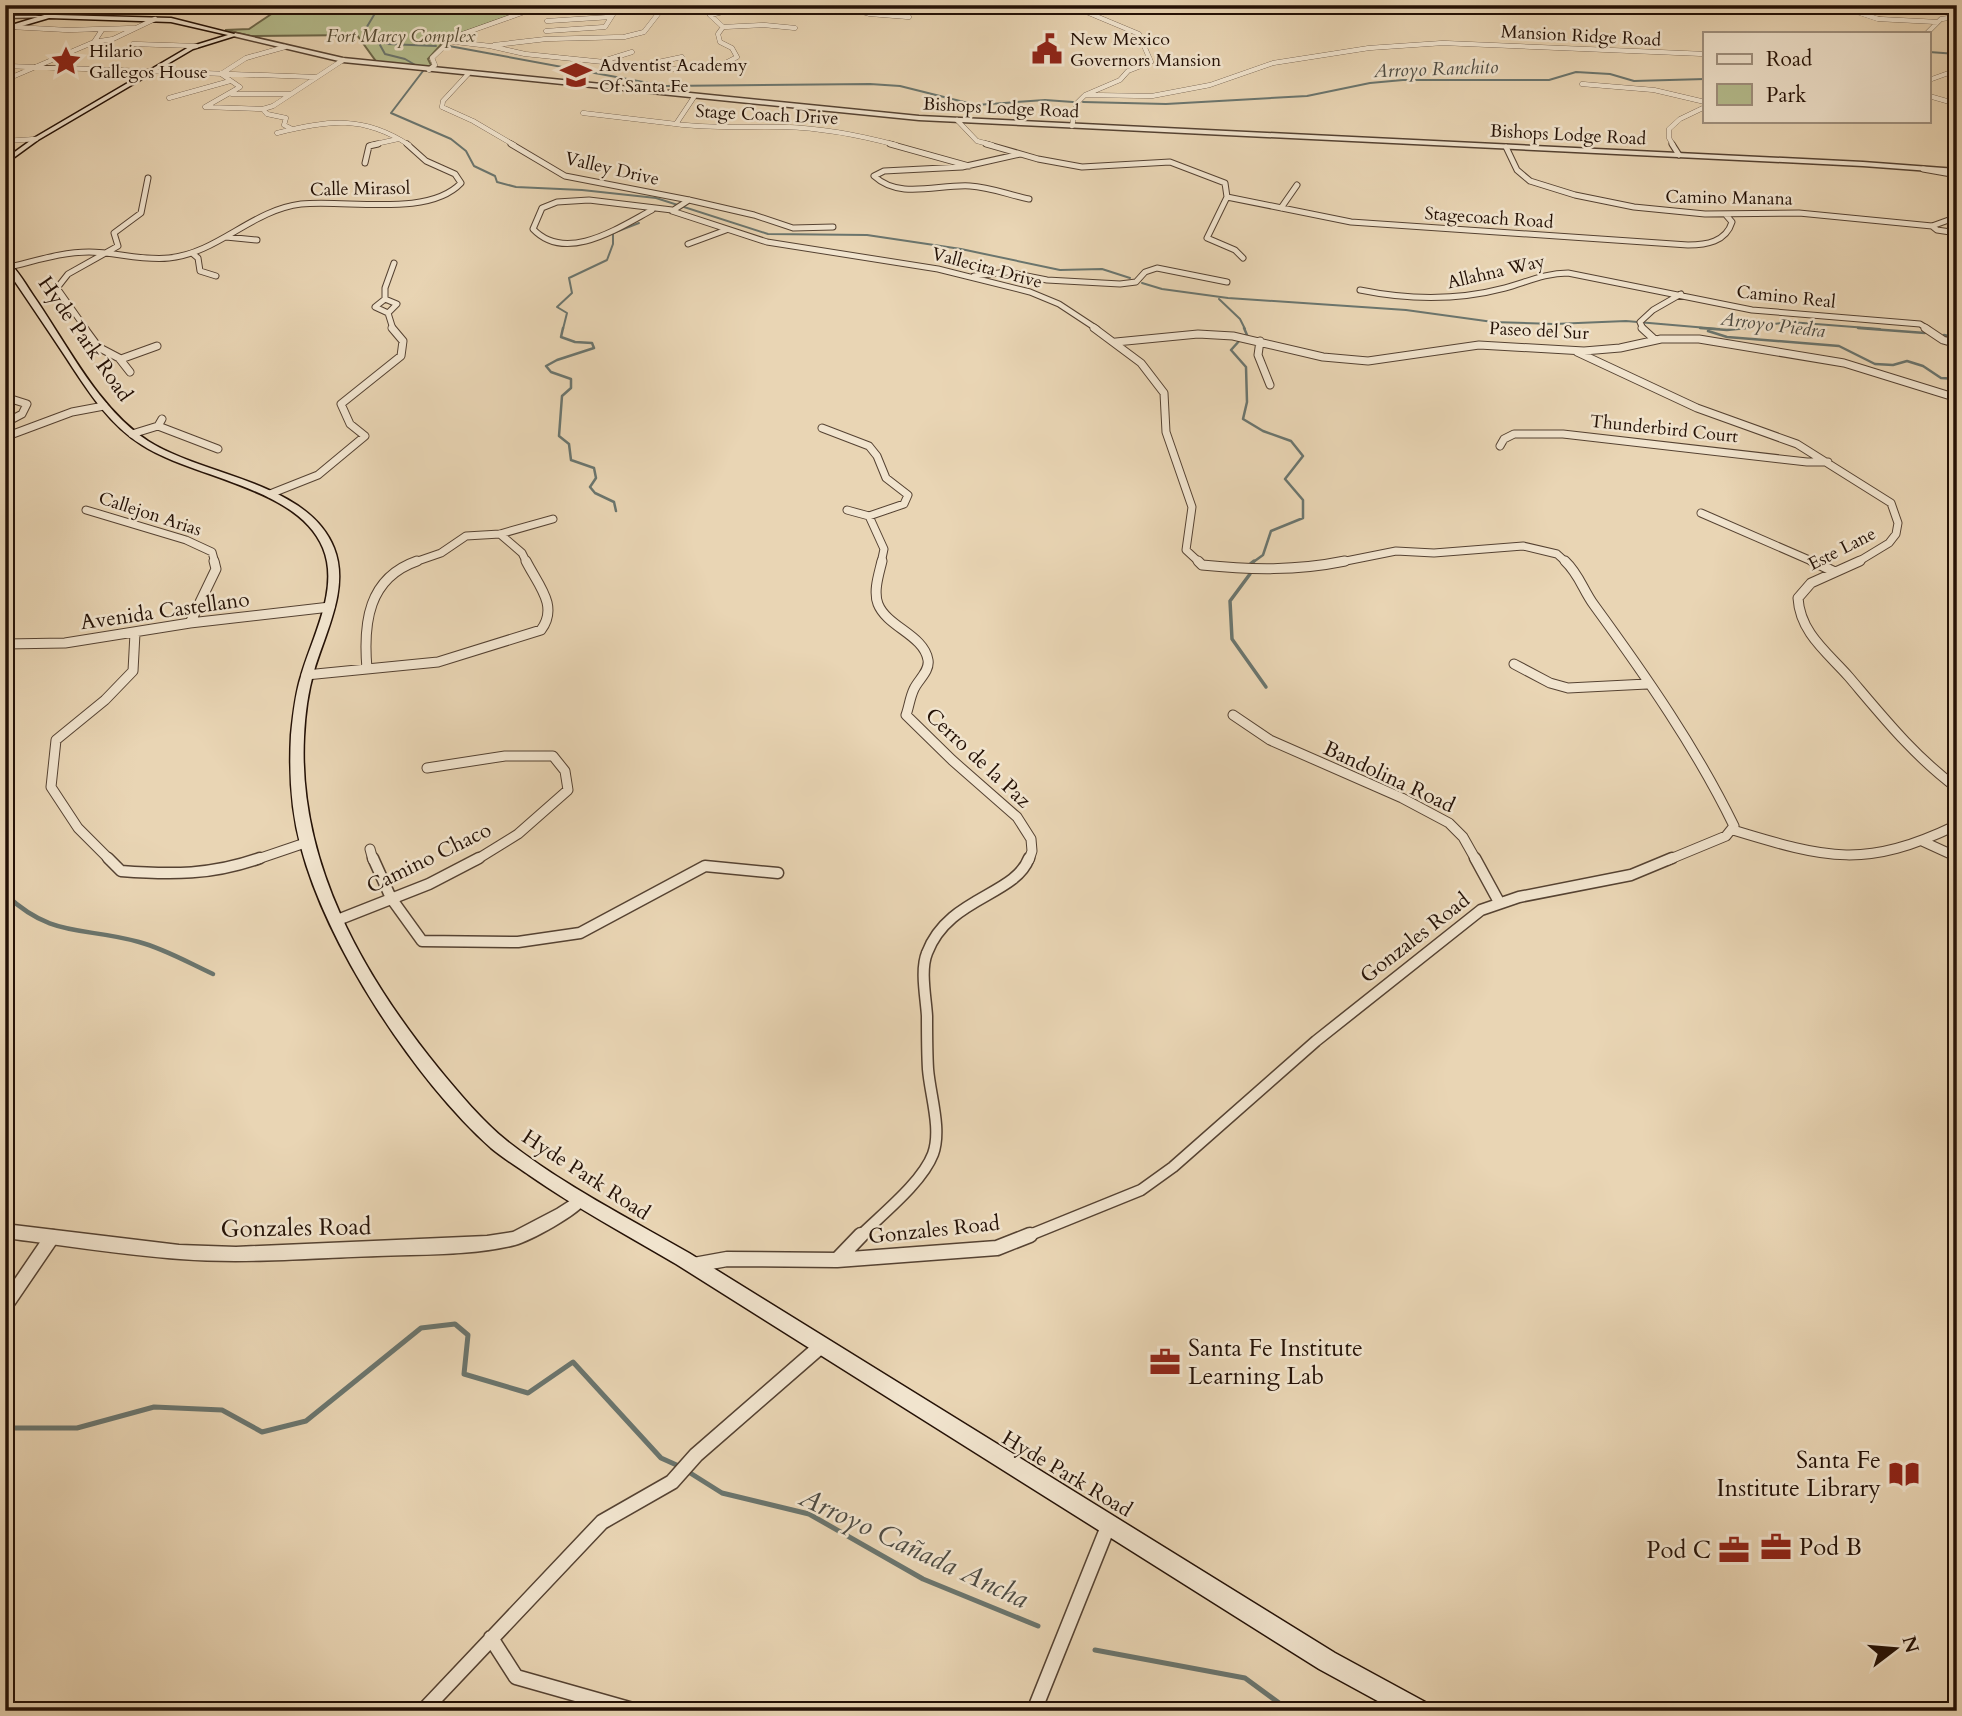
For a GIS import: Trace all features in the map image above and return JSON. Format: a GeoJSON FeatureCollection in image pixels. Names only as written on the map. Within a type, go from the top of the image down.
{"type":"FeatureCollection","features":[{"type":"Feature","properties":{"kind":"main road"},"geometry":{"type":"LineString","coordinates":[[8,28],[84,5]]}},
{"type":"Feature","properties":{"kind":"main road","name":"Bishops Lodge Road"},"geometry":{"type":"LineString","coordinates":[[51,17],[175,20],[235,35]]}},
{"type":"Feature","properties":{"kind":"main road"},"geometry":{"type":"LineString","coordinates":[[5,162],[36,139],[196,46],[235,35]]}},
{"type":"Feature","properties":{"kind":"main road","name":"Hyde Park Road"},"geometry":{"type":"LineString","coordinates":[[6,265],[104,406],[132,434],[186,465],[271,494],[308,519],[322,534],[331,552],[335,578],[330,607],[306,676],[297,769],[305,843],[317,881],[335,921],[367,978],[438,1080],[496,1142],[579,1201],[693,1265],[820,1347],[1110,1524],[1327,1661],[1419,1711]]}},
{"type":"Feature","properties":{"kind":"street"},"geometry":{"type":"LineString","coordinates":[[429,70],[435,65],[432,58],[444,45],[464,32],[530,10],[531,5]]}},
{"type":"Feature","properties":{"kind":"street"},"geometry":{"type":"LineString","coordinates":[[444,45],[490,46],[545,39],[624,37],[644,32],[665,5]]}},
{"type":"Feature","properties":{"kind":"street"},"geometry":{"type":"LineString","coordinates":[[795,28],[764,25],[723,27],[710,15],[725,10],[763,6],[792,9],[836,5],[870,14],[909,17]]}},
{"type":"Feature","properties":{"kind":"street"},"geometry":{"type":"LineString","coordinates":[[985,11],[1009,9],[1011,5]]}},
{"type":"Feature","properties":{"kind":"street"},"geometry":{"type":"LineString","coordinates":[[1072,126],[1077,103],[1085,95],[1120,80],[1128,71],[1151,62],[1139,34],[1084,11],[1080,5]]}},
{"type":"Feature","properties":{"kind":"street"},"geometry":{"type":"LineString","coordinates":[[1278,5],[1340,5]]}},
{"type":"Feature","properties":{"kind":"street"},"geometry":{"type":"LineString","coordinates":[[1836,5],[1878,19],[1938,22]]}},
{"type":"Feature","properties":{"kind":"street"},"geometry":{"type":"LineString","coordinates":[[546,12],[619,6]]}},
{"type":"Feature","properties":{"kind":"street"},"geometry":{"type":"LineString","coordinates":[[546,31],[604,27],[619,6]]}},
{"type":"Feature","properties":{"kind":"street"},"geometry":{"type":"LineString","coordinates":[[5,16],[51,17]]}},
{"type":"Feature","properties":{"kind":"street"},"geometry":{"type":"LineString","coordinates":[[547,21],[610,17]]}},
{"type":"Feature","properties":{"kind":"street"},"geometry":{"type":"LineString","coordinates":[[1928,32],[1943,18],[1957,17]]}},
{"type":"Feature","properties":{"kind":"street"},"geometry":{"type":"LineString","coordinates":[[5,80],[94,42],[113,39],[155,19]]}},
{"type":"Feature","properties":{"kind":"street"},"geometry":{"type":"LineString","coordinates":[[490,46],[524,54],[683,71],[718,66],[737,57],[732,48],[720,42],[718,34],[723,27]]}},
{"type":"Feature","properties":{"kind":"street"},"geometry":{"type":"LineString","coordinates":[[8,28],[136,28]]}},
{"type":"Feature","properties":{"kind":"street"},"geometry":{"type":"LineString","coordinates":[[94,42],[102,30]]}},
{"type":"Feature","properties":{"kind":"street","name":"Bishops Lodge Road"},"geometry":{"type":"LineString","coordinates":[[235,35],[343,60],[694,97],[957,120],[1910,167],[1957,173]]}},
{"type":"Feature","properties":{"kind":"street","name":"Mansion Ridge Road"},"geometry":{"type":"LineString","coordinates":[[1085,95],[1152,96],[1210,85],[1273,63],[1400,45],[1443,43],[1703,54]]}},
{"type":"Feature","properties":{"kind":"street"},"geometry":{"type":"LineString","coordinates":[[133,44],[196,46]]}},
{"type":"Feature","properties":{"kind":"street"},"geometry":{"type":"LineString","coordinates":[[221,74],[246,58],[285,47]]}},
{"type":"Feature","properties":{"kind":"street"},"geometry":{"type":"LineString","coordinates":[[600,63],[632,52]]}},
{"type":"Feature","properties":{"kind":"street"},"geometry":{"type":"LineString","coordinates":[[638,67],[682,57]]}},
{"type":"Feature","properties":{"kind":"street"},"geometry":{"type":"LineString","coordinates":[[221,74],[240,87],[206,104],[205,107],[262,109],[273,106],[343,60]]}},
{"type":"Feature","properties":{"kind":"street"},"geometry":{"type":"LineString","coordinates":[[5,66],[315,77]]}},
{"type":"Feature","properties":{"kind":"street"},"geometry":{"type":"LineString","coordinates":[[1930,80],[1957,70]]}},
{"type":"Feature","properties":{"kind":"street","name":"Valley Drive"},"geometry":{"type":"LineString","coordinates":[[468,74],[443,100],[442,107],[473,121],[562,175],[689,200],[754,215],[793,228],[833,227]]}},
{"type":"Feature","properties":{"kind":"street"},"geometry":{"type":"LineString","coordinates":[[169,98],[230,81]]}},
{"type":"Feature","properties":{"kind":"street"},"geometry":{"type":"LineString","coordinates":[[1582,84],[1654,89],[1703,103]]}},
{"type":"Feature","properties":{"kind":"street"},"geometry":{"type":"LineString","coordinates":[[230,93],[291,94]]}},
{"type":"Feature","properties":{"kind":"street"},"geometry":{"type":"LineString","coordinates":[[1930,96],[1957,104]]}},
{"type":"Feature","properties":{"kind":"street","name":"Stage Coach Drive"},"geometry":{"type":"LineString","coordinates":[[694,97],[676,124],[696,127],[786,127],[855,134],[969,166]]}},
{"type":"Feature","properties":{"kind":"street"},"geometry":{"type":"LineString","coordinates":[[1679,155],[1668,136],[1670,129],[1680,119],[1703,105]]}},
{"type":"Feature","properties":{"kind":"street"},"geometry":{"type":"LineString","coordinates":[[262,109],[267,114],[286,117],[284,125],[292,129]]}},
{"type":"Feature","properties":{"kind":"street"},"geometry":{"type":"LineString","coordinates":[[583,113],[676,124]]}},
{"type":"Feature","properties":{"kind":"street"},"geometry":{"type":"LineString","coordinates":[[957,120],[977,141],[1020,154],[1082,167],[1170,162],[1225,183],[1227,197],[1207,238],[1235,250],[1243,258]]}},
{"type":"Feature","properties":{"kind":"street","name":"Calle Mirasol"},"geometry":{"type":"LineString","coordinates":[[6,265],[76,253],[106,253],[154,259],[192,253],[261,216],[290,206],[421,201],[447,195],[459,188],[461,183],[458,177],[444,167],[429,162],[398,139],[361,122],[324,122],[276,133]]}},
{"type":"Feature","properties":{"kind":"street"},"geometry":{"type":"LineString","coordinates":[[5,141],[36,139]]}},
{"type":"Feature","properties":{"kind":"street"},"geometry":{"type":"LineString","coordinates":[[365,163],[369,146],[398,139]]}},
{"type":"Feature","properties":{"kind":"street","name":"Camino Manana"},"geometry":{"type":"LineString","coordinates":[[1506,146],[1520,174],[1530,181],[1558,191],[1654,210],[1726,215],[1799,213],[1932,226],[1957,217]]}},
{"type":"Feature","properties":{"kind":"street"},"geometry":{"type":"LineString","coordinates":[[1020,154],[969,166],[887,170],[874,176],[882,184],[893,187],[933,189],[967,186],[1029,199]]}},
{"type":"Feature","properties":{"kind":"street"},"geometry":{"type":"LineString","coordinates":[[130,372],[121,359],[98,347],[57,288],[68,274],[118,245],[114,233],[141,213],[148,178]]}},
{"type":"Feature","properties":{"kind":"street"},"geometry":{"type":"LineString","coordinates":[[1281,208],[1297,185]]}},
{"type":"Feature","properties":{"kind":"street","name":"Stagecoach Road"},"geometry":{"type":"LineString","coordinates":[[1227,197],[1350,222],[1688,245],[1706,243],[1722,237],[1731,228],[1732,222],[1726,215]]}},
{"type":"Feature","properties":{"kind":"street"},"geometry":{"type":"LineString","coordinates":[[652,210],[588,241],[550,239],[536,234],[533,229],[542,208],[558,203],[596,202],[652,210],[673,208],[689,200]]}},
{"type":"Feature","properties":{"kind":"street","name":"Vallecita Drive"},"geometry":{"type":"LineString","coordinates":[[673,208],[727,229],[790,246],[911,264],[970,276],[1052,300],[1116,342],[1141,363],[1164,393],[1166,432],[1192,507],[1186,551],[1202,565],[1255,570],[1310,568],[1396,551],[1434,553],[1523,546],[1551,552],[1573,567],[1591,601],[1647,684]]}},
{"type":"Feature","properties":{"kind":"street","name":"Camino Manana"},"geometry":{"type":"LineString","coordinates":[[1932,226],[1937,230],[1957,233]]}},
{"type":"Feature","properties":{"kind":"street"},"geometry":{"type":"LineString","coordinates":[[688,244],[727,229]]}},
{"type":"Feature","properties":{"kind":"street"},"geometry":{"type":"LineString","coordinates":[[225,236],[257,240]]}},
{"type":"Feature","properties":{"kind":"street"},"geometry":{"type":"LineString","coordinates":[[192,253],[198,258],[200,271],[216,276]]}},
{"type":"Feature","properties":{"kind":"street"},"geometry":{"type":"LineString","coordinates":[[385,299],[385,288],[394,263]]}},
{"type":"Feature","properties":{"kind":"street"},"geometry":{"type":"LineString","coordinates":[[970,276],[1007,272],[1047,280],[1121,284],[1136,282],[1145,272],[1157,268],[1227,282]]}},
{"type":"Feature","properties":{"kind":"street","name":"Allahna Way"},"geometry":{"type":"LineString","coordinates":[[1360,290],[1392,297],[1435,300],[1496,290],[1558,272],[1681,294]]}},
{"type":"Feature","properties":{"kind":"street"},"geometry":{"type":"LineString","coordinates":[[1655,340],[1640,325],[1641,320],[1681,294]]}},
{"type":"Feature","properties":{"kind":"street","name":"Camino Real"},"geometry":{"type":"LineString","coordinates":[[1681,294],[1752,310],[1920,324],[1943,340],[1957,344]]}},
{"type":"Feature","properties":{"kind":"street"},"geometry":{"type":"LineString","coordinates":[[385,299],[375,307],[388,313]]}},
{"type":"Feature","properties":{"kind":"street"},"geometry":{"type":"LineString","coordinates":[[385,299],[397,304],[388,313]]}},
{"type":"Feature","properties":{"kind":"street"},"geometry":{"type":"LineString","coordinates":[[271,494],[317,475],[365,436],[350,424],[341,404],[401,356],[403,341],[391,328],[388,313]]}},
{"type":"Feature","properties":{"kind":"street","name":"Paseo del Sur"},"geometry":{"type":"LineString","coordinates":[[1116,342],[1198,334],[1233,336],[1316,356],[1360,361],[1391,360],[1479,345],[1574,351],[1620,348],[1655,340],[1708,340],[1821,358],[1957,398]]}},
{"type":"Feature","properties":{"kind":"street"},"geometry":{"type":"LineString","coordinates":[[1260,341],[1258,355],[1270,385]]}},
{"type":"Feature","properties":{"kind":"street"},"geometry":{"type":"LineString","coordinates":[[121,359],[157,346]]}},
{"type":"Feature","properties":{"kind":"street","name":"Este Lane"},"geometry":{"type":"LineString","coordinates":[[1574,351],[1697,408],[1788,440],[1828,462],[1891,503],[1898,523],[1896,534],[1885,547],[1811,583],[1800,593],[1797,603],[1805,623],[1890,729],[1932,770],[1957,788]]}},
{"type":"Feature","properties":{"kind":"street"},"geometry":{"type":"LineString","coordinates":[[5,397],[27,404],[22,414],[5,423]]}},
{"type":"Feature","properties":{"kind":"street"},"geometry":{"type":"LineString","coordinates":[[5,437],[31,425],[86,413],[104,406]]}},
{"type":"Feature","properties":{"kind":"street"},"geometry":{"type":"LineString","coordinates":[[132,434],[160,423],[218,449]]}},
{"type":"Feature","properties":{"kind":"street"},"geometry":{"type":"LineString","coordinates":[[822,428],[869,446],[877,456],[886,478],[907,492],[909,497],[904,504],[869,516],[847,510]]}},
{"type":"Feature","properties":{"kind":"street","name":"Thunderbird Court"},"geometry":{"type":"LineString","coordinates":[[1500,446],[1509,436],[1521,433],[1563,434],[1807,462],[1828,462]]}},
{"type":"Feature","properties":{"kind":"street","name":"Callejon Arias"},"geometry":{"type":"LineString","coordinates":[[86,510],[186,540],[212,552],[216,569],[190,622]]}},
{"type":"Feature","properties":{"kind":"street"},"geometry":{"type":"LineString","coordinates":[[1701,513],[1835,572]]}},
{"type":"Feature","properties":{"kind":"street","name":"Cerro de la Paz"},"geometry":{"type":"LineString","coordinates":[[837,1261],[918,1177],[933,1153],[935,1126],[928,1070],[926,970],[929,940],[959,908],[996,890],[1021,871],[1032,853],[1031,837],[1020,819],[932,743],[906,715],[915,689],[927,670],[928,660],[922,646],[897,626],[878,605],[876,590],[884,549],[869,516]]}},
{"type":"Feature","properties":{"kind":"street"},"geometry":{"type":"LineString","coordinates":[[367,669],[364,637],[374,597],[383,581],[409,564],[441,553],[466,536],[500,534],[553,519]]}},
{"type":"Feature","properties":{"kind":"street"},"geometry":{"type":"LineString","coordinates":[[306,676],[446,661],[529,636],[545,627],[551,615],[550,608],[522,553],[500,534]]}},
{"type":"Feature","properties":{"kind":"street","name":"Avenida Castellano"},"geometry":{"type":"LineString","coordinates":[[5,644],[65,643],[190,622],[330,607]]}},
{"type":"Feature","properties":{"kind":"street"},"geometry":{"type":"LineString","coordinates":[[135,632],[134,671],[56,740],[51,787],[78,828],[121,871],[176,875],[237,866],[305,843]]}},
{"type":"Feature","properties":{"kind":"street"},"geometry":{"type":"LineString","coordinates":[[1514,664],[1550,683],[1568,688],[1647,684],[1715,787],[1733,821],[1733,830],[1805,849],[1853,856],[1890,852],[1957,825]]}},
{"type":"Feature","properties":{"kind":"street","name":"Bandolina Road"},"geometry":{"type":"LineString","coordinates":[[1233,715],[1270,740],[1402,798],[1449,823],[1463,837],[1499,902]]}},
{"type":"Feature","properties":{"kind":"street","name":"Camino Chaco"},"geometry":{"type":"LineString","coordinates":[[335,921],[391,901],[494,851],[548,812],[568,790],[565,771],[553,756],[505,756],[426,768]]}},
{"type":"Feature","properties":{"kind":"street","name":"Gonzales Road"},"geometry":{"type":"LineString","coordinates":[[693,1265],[727,1259],[837,1261],[997,1248],[1141,1190],[1173,1167],[1316,1041],[1463,923],[1499,902],[1631,875],[1721,839],[1733,830]]}},
{"type":"Feature","properties":{"kind":"street"},"geometry":{"type":"LineString","coordinates":[[1922,841],[1957,857]]}},
{"type":"Feature","properties":{"kind":"street"},"geometry":{"type":"LineString","coordinates":[[370,849],[391,901],[422,941],[518,942],[580,933],[705,866],[778,873]]}},
{"type":"Feature","properties":{"kind":"street","name":"Gonzales Road"},"geometry":{"type":"LineString","coordinates":[[5,1231],[179,1252],[236,1254],[487,1243],[514,1237],[562,1214],[579,1201]]}},
{"type":"Feature","properties":{"kind":"street"},"geometry":{"type":"LineString","coordinates":[[5,1306],[52,1237]]}},
{"type":"Feature","properties":{"kind":"street"},"geometry":{"type":"LineString","coordinates":[[423,1711],[601,1522],[672,1482],[696,1455],[820,1347]]}},
{"type":"Feature","properties":{"kind":"street"},"geometry":{"type":"LineString","coordinates":[[1034,1711],[1110,1524]]}},
{"type":"Feature","properties":{"kind":"street"},"geometry":{"type":"LineString","coordinates":[[491,1639],[516,1677],[636,1711]]}},
{"type":"Feature","properties":{"kind":"green space"},"geometry":{"type":"Polygon","coordinates":[[[12,5],[74,5],[59,11],[32,15],[7,11],[12,5]]]}},
{"type":"Feature","properties":{"kind":"green space","name":"Fort Marcy Complex"},"geometry":{"type":"Polygon","coordinates":[[[285,5],[528,7],[447,38],[428,59],[431,65],[429,67],[378,64],[357,35],[251,36],[225,30],[249,29],[285,5]]]}},
{"type":"Feature","properties":{"kind":"waterway"},"geometry":{"type":"LineString","coordinates":[[380,5],[365,30],[375,36],[385,54],[405,59],[417,66]]}},
{"type":"Feature","properties":{"kind":"waterway"},"geometry":{"type":"LineString","coordinates":[[377,37],[387,44],[436,46]]}},
{"type":"Feature","properties":{"kind":"waterway"},"geometry":{"type":"LineString","coordinates":[[449,46],[665,86],[870,84],[900,86],[976,105],[1045,100],[1073,102]]}},
{"type":"Feature","properties":{"kind":"waterway","name":"Arroyo Ranchito"},"geometry":{"type":"LineString","coordinates":[[1930,52],[1957,54]]}},
{"type":"Feature","properties":{"kind":"waterway"},"geometry":{"type":"LineString","coordinates":[[423,71],[391,113],[451,139],[466,151],[474,166],[495,176],[497,182],[516,187],[582,190],[656,198],[768,234],[867,235],[961,249],[1060,270],[1102,269],[1130,278]]}},
{"type":"Feature","properties":{"kind":"waterway","name":"Arroyo Ranchito"},"geometry":{"type":"LineString","coordinates":[[1083,102],[1166,104],[1307,96],[1370,83],[1403,80],[1549,80],[1576,72],[1610,74],[1634,81],[1703,79]]}},
{"type":"Feature","properties":{"kind":"waterway"},"geometry":{"type":"LineString","coordinates":[[563,329],[567,313],[557,307],[572,293],[569,278],[607,260],[613,244],[613,233],[639,223]]}},
{"type":"Feature","properties":{"kind":"waterway"},"geometry":{"type":"LineString","coordinates":[[1142,283],[1162,289],[1228,298],[1406,310],[1493,322],[1554,324],[1626,321],[1719,329]]}},
{"type":"Feature","properties":{"kind":"waterway"},"geometry":{"type":"LineString","coordinates":[[1219,299],[1240,319],[1245,329]]}},
{"type":"Feature","properties":{"kind":"waterway"},"geometry":{"type":"LineString","coordinates":[[1733,329],[1790,322],[1880,329]]}},
{"type":"Feature","properties":{"kind":"waterway"},"geometry":{"type":"LineString","coordinates":[[563,328],[561,337],[575,342],[592,343],[594,348],[546,366],[551,372],[571,379],[571,388],[562,396],[559,436],[569,444],[571,460],[594,468],[596,478],[590,487],[595,493],[614,502],[616,511]]}},
{"type":"Feature","properties":{"kind":"waterway"},"geometry":{"type":"LineString","coordinates":[[1244,328],[1247,335]]}},
{"type":"Feature","properties":{"kind":"waterway"},"geometry":{"type":"LineString","coordinates":[[1700,328],[1746,328]]}},
{"type":"Feature","properties":{"kind":"waterway"},"geometry":{"type":"LineString","coordinates":[[1858,328],[1925,333]]}},
{"type":"Feature","properties":{"kind":"waterway","name":"Arroyo Piedra"},"geometry":{"type":"LineString","coordinates":[[1708,331],[1727,337],[1839,346],[1875,364],[1893,365],[1907,361],[1923,366],[1941,378],[1957,379]]}},
{"type":"Feature","properties":{"kind":"waterway"},"geometry":{"type":"LineString","coordinates":[[1944,335],[1957,338]]}},
{"type":"Feature","properties":{"kind":"waterway"},"geometry":{"type":"LineString","coordinates":[[1240,340],[1231,350],[1246,367],[1247,402],[1243,419],[1263,431],[1291,441],[1303,456],[1285,479],[1303,500],[1303,518],[1271,531],[1263,555],[1252,563]]}},
{"type":"Feature","properties":{"kind":"waterway"},"geometry":{"type":"LineString","coordinates":[[1249,565],[1254,561]]}},
{"type":"Feature","properties":{"kind":"waterway"},"geometry":{"type":"LineString","coordinates":[[1250,574],[1230,601],[1232,639],[1266,687]]}},
{"type":"Feature","properties":{"kind":"waterway"},"geometry":{"type":"LineString","coordinates":[[5,894],[22,908],[53,925],[149,945],[213,974]]}},
{"type":"Feature","properties":{"kind":"waterway","name":"Arroyo Cañada Ancha"},"geometry":{"type":"LineString","coordinates":[[5,1428],[77,1428],[154,1407],[222,1410],[262,1432],[306,1421],[421,1328],[455,1324],[468,1335],[464,1374],[528,1393],[573,1362],[661,1458],[681,1467]]}},
{"type":"Feature","properties":{"kind":"waterway","name":"Arroyo Cañada Ancha"},"geometry":{"type":"LineString","coordinates":[[687,1471],[722,1493],[809,1514],[923,1579],[1038,1626]]}},
{"type":"Feature","properties":{"kind":"waterway","name":"Arroyo Cañada Ancha"},"geometry":{"type":"LineString","coordinates":[[1095,1650],[1245,1678],[1290,1711]]}},
{"type":"Feature","properties":{"kind":"place","name":"New Mexico Governors Mansion"},"geometry":{"type":"Point","coordinates":[1047,49]}},
{"type":"Feature","properties":{"kind":"place","name":"Hilario Gallegos House"},"geometry":{"type":"Point","coordinates":[66,61]}},
{"type":"Feature","properties":{"kind":"place","name":"Adventist Academy Of Santa Fe"},"geometry":{"type":"Point","coordinates":[576,75]}},
{"type":"Feature","properties":{"kind":"place","name":"Santa Fe Institute Learning Lab"},"geometry":{"type":"Point","coordinates":[1165,1362]}},
{"type":"Feature","properties":{"kind":"place","name":"Santa Fe Institute Library"},"geometry":{"type":"Point","coordinates":[1904,1474]}},
{"type":"Feature","properties":{"kind":"place","name":"Pod B"},"geometry":{"type":"Point","coordinates":[1776,1547]}},
{"type":"Feature","properties":{"kind":"place","name":"Pod C"},"geometry":{"type":"Point","coordinates":[1734,1550]}}]}
